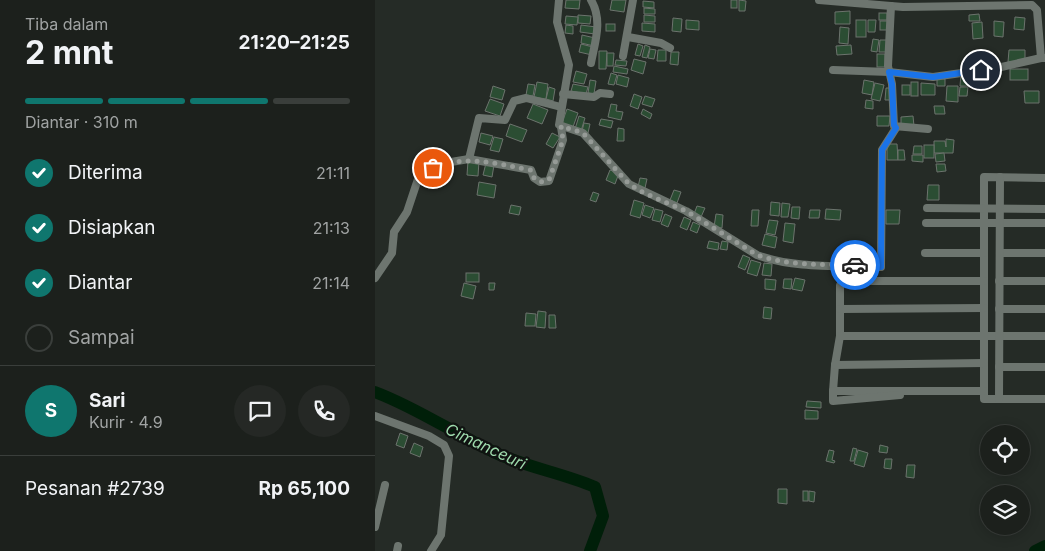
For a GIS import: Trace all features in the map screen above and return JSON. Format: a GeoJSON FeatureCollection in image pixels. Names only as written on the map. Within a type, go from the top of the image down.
{"type":"FeatureCollection","features":[{"type":"Feature","properties":{"kind":"street"},"geometry":{"type":"LineString","coordinates":[[375,278],[392,253],[394,232],[407,212],[420,173],[445,163],[469,159],[531,170],[534,178],[540,182],[549,180],[563,140],[561,126],[558,122],[569,65],[557,22],[559,0]]}},
{"type":"Feature","properties":{"kind":"street"},"geometry":{"type":"LineString","coordinates":[[591,0],[596,8],[598,27],[591,63]]}},
{"type":"Feature","properties":{"kind":"street"},"geometry":{"type":"LineString","coordinates":[[623,56],[628,37],[633,0]]}},
{"type":"Feature","properties":{"kind":"street"},"geometry":{"type":"LineString","coordinates":[[819,0],[891,6],[991,7],[1036,3],[1043,58],[997,68],[933,77],[889,72],[833,70]]}},
{"type":"Feature","properties":{"kind":"street"},"geometry":{"type":"LineString","coordinates":[[891,6],[889,72],[892,84],[894,125],[896,128]]}},
{"type":"Feature","properties":{"kind":"street"},"geometry":{"type":"LineString","coordinates":[[628,37],[661,43],[670,48]]}},
{"type":"Feature","properties":{"kind":"street"},"geometry":{"type":"LineString","coordinates":[[563,94],[593,97],[600,93],[610,94]]}},
{"type":"Feature","properties":{"kind":"street"},"geometry":{"type":"LineString","coordinates":[[469,159],[479,118],[505,120],[514,101],[526,98],[561,107]]}},
{"type":"Feature","properties":{"kind":"street"},"geometry":{"type":"LineString","coordinates":[[561,126],[583,133],[629,184],[644,193],[686,211],[757,255],[768,259],[803,263],[881,267],[882,150],[896,128]]}},
{"type":"Feature","properties":{"kind":"street"},"geometry":{"type":"LineString","coordinates":[[896,128],[928,129]]}},
{"type":"Feature","properties":{"kind":"street"},"geometry":{"type":"LineString","coordinates":[[1045,178],[984,177],[984,399],[1045,399]]}},
{"type":"Feature","properties":{"kind":"street"},"geometry":{"type":"LineString","coordinates":[[999,399],[1000,177]]}},
{"type":"Feature","properties":{"kind":"street"},"geometry":{"type":"LineString","coordinates":[[927,208],[1045,209]]}},
{"type":"Feature","properties":{"kind":"street"},"geometry":{"type":"LineString","coordinates":[[927,223],[1045,222]]}},
{"type":"Feature","properties":{"kind":"street"},"geometry":{"type":"LineString","coordinates":[[925,253],[984,253]]}},
{"type":"Feature","properties":{"kind":"street"},"geometry":{"type":"LineString","coordinates":[[999,253],[1045,253]]}},
{"type":"Feature","properties":{"kind":"street"},"geometry":{"type":"LineString","coordinates":[[984,281],[845,280],[840,285],[840,336],[833,391],[984,391]]}},
{"type":"Feature","properties":{"kind":"street"},"geometry":{"type":"LineString","coordinates":[[999,281],[1045,281]]}},
{"type":"Feature","properties":{"kind":"street"},"geometry":{"type":"LineString","coordinates":[[840,309],[984,308]]}},
{"type":"Feature","properties":{"kind":"street"},"geometry":{"type":"LineString","coordinates":[[999,309],[1045,309]]}},
{"type":"Feature","properties":{"kind":"street"},"geometry":{"type":"LineString","coordinates":[[840,336],[1045,336]]}},
{"type":"Feature","properties":{"kind":"street"},"geometry":{"type":"LineString","coordinates":[[835,365],[984,363]]}},
{"type":"Feature","properties":{"kind":"street"},"geometry":{"type":"LineString","coordinates":[[999,367],[1045,367]]}},
{"type":"Feature","properties":{"kind":"street"},"geometry":{"type":"LineString","coordinates":[[375,416],[429,436],[444,445],[449,456],[441,535],[431,551]]}},
{"type":"Feature","properties":{"kind":"street"},"geometry":{"type":"LineString","coordinates":[[375,527],[385,485]]}},
{"type":"Feature","properties":{"kind":"building"},"geometry":{"type":"Polygon","coordinates":[[[566,0],[580,0],[579,9],[565,8],[566,0]]]}},
{"type":"Feature","properties":{"kind":"building"},"geometry":{"type":"Polygon","coordinates":[[[612,0],[626,0],[624,12],[610,10],[612,0]]]}},
{"type":"Feature","properties":{"kind":"building"},"geometry":{"type":"Polygon","coordinates":[[[731,0],[737,0],[737,8],[731,8],[731,0]]]}},
{"type":"Feature","properties":{"kind":"building"},"geometry":{"type":"Polygon","coordinates":[[[739,0],[746,1],[745,11],[739,11],[739,0]]]}},
{"type":"Feature","properties":{"kind":"building"},"geometry":{"type":"Polygon","coordinates":[[[643,1],[654,2],[654,8],[643,7],[643,1]]]}},
{"type":"Feature","properties":{"kind":"building"},"geometry":{"type":"Polygon","coordinates":[[[644,8],[655,9],[655,14],[644,14],[644,8]]]}},
{"type":"Feature","properties":{"kind":"building"},"geometry":{"type":"Polygon","coordinates":[[[850,11],[850,24],[835,24],[835,12],[850,11]]]}},
{"type":"Feature","properties":{"kind":"building"},"geometry":{"type":"Polygon","coordinates":[[[879,13],[887,13],[887,20],[879,20],[879,13]]]}},
{"type":"Feature","properties":{"kind":"building"},"geometry":{"type":"Polygon","coordinates":[[[979,14],[980,21],[969,21],[969,15],[979,14]]]}},
{"type":"Feature","properties":{"kind":"building"},"geometry":{"type":"Polygon","coordinates":[[[578,15],[591,16],[590,24],[578,23],[578,15]]]}},
{"type":"Feature","properties":{"kind":"building"},"geometry":{"type":"Polygon","coordinates":[[[644,15],[655,16],[655,22],[644,22],[644,15]]]}},
{"type":"Feature","properties":{"kind":"building"},"geometry":{"type":"Polygon","coordinates":[[[566,16],[578,17],[577,25],[565,24],[566,16]]]}},
{"type":"Feature","properties":{"kind":"building"},"geometry":{"type":"Polygon","coordinates":[[[1015,17],[1025,18],[1024,30],[1014,29],[1015,17]]]}},
{"type":"Feature","properties":{"kind":"building"},"geometry":{"type":"Polygon","coordinates":[[[673,18],[682,19],[681,32],[672,31],[673,18]]]}},
{"type":"Feature","properties":{"kind":"building"},"geometry":{"type":"Polygon","coordinates":[[[686,20],[699,21],[699,30],[686,29],[686,20]]]}},
{"type":"Feature","properties":{"kind":"building"},"geometry":{"type":"Polygon","coordinates":[[[856,20],[866,20],[866,37],[856,37],[856,20]]]}},
{"type":"Feature","properties":{"kind":"building"},"geometry":{"type":"Polygon","coordinates":[[[868,20],[876,20],[875,32],[868,32],[868,20]]]}},
{"type":"Feature","properties":{"kind":"building"},"geometry":{"type":"Polygon","coordinates":[[[880,21],[888,21],[888,30],[880,30],[880,21]]]}},
{"type":"Feature","properties":{"kind":"building"},"geometry":{"type":"Polygon","coordinates":[[[994,21],[1004,22],[1003,37],[994,36],[994,21]]]}},
{"type":"Feature","properties":{"kind":"building"},"geometry":{"type":"Polygon","coordinates":[[[982,22],[983,38],[973,39],[972,23],[982,22]]]}},
{"type":"Feature","properties":{"kind":"building"},"geometry":{"type":"Polygon","coordinates":[[[642,23],[655,24],[655,32],[642,31],[642,23]]]}},
{"type":"Feature","properties":{"kind":"building"},"geometry":{"type":"Polygon","coordinates":[[[606,24],[615,24],[615,31],[606,31],[606,24]]]}},
{"type":"Feature","properties":{"kind":"building"},"geometry":{"type":"Polygon","coordinates":[[[566,25],[573,26],[573,34],[565,33],[566,25]]]}},
{"type":"Feature","properties":{"kind":"building"},"geometry":{"type":"Polygon","coordinates":[[[581,25],[596,27],[595,34],[580,32],[581,25]]]}},
{"type":"Feature","properties":{"kind":"building"},"geometry":{"type":"Polygon","coordinates":[[[840,27],[849,28],[848,44],[839,43],[840,27]]]}},
{"type":"Feature","properties":{"kind":"building"},"geometry":{"type":"Polygon","coordinates":[[[582,35],[595,38],[594,46],[581,43],[582,35]]]}},
{"type":"Feature","properties":{"kind":"building"},"geometry":{"type":"Polygon","coordinates":[[[873,39],[879,40],[877,52],[871,51],[873,39]]]}},
{"type":"Feature","properties":{"kind":"building"},"geometry":{"type":"Polygon","coordinates":[[[880,40],[887,40],[886,52],[879,52],[880,40]]]}},
{"type":"Feature","properties":{"kind":"building"},"geometry":{"type":"Polygon","coordinates":[[[581,44],[593,47],[592,55],[579,52],[581,44]]]}},
{"type":"Feature","properties":{"kind":"building"},"geometry":{"type":"Polygon","coordinates":[[[638,44],[643,46],[640,56],[635,55],[638,44]]]}},
{"type":"Feature","properties":{"kind":"building"},"geometry":{"type":"Polygon","coordinates":[[[645,45],[650,47],[647,58],[642,57],[645,45]]]}},
{"type":"Feature","properties":{"kind":"building"},"geometry":{"type":"Polygon","coordinates":[[[851,45],[852,54],[837,55],[836,46],[851,45]]]}},
{"type":"Feature","properties":{"kind":"building"},"geometry":{"type":"Polygon","coordinates":[[[650,49],[656,50],[654,59],[648,58],[650,49]]]}},
{"type":"Feature","properties":{"kind":"building"},"geometry":{"type":"Polygon","coordinates":[[[658,50],[666,50],[666,61],[657,61],[658,50]]]}},
{"type":"Feature","properties":{"kind":"building"},"geometry":{"type":"Polygon","coordinates":[[[1009,50],[1025,50],[1025,62],[1008,62],[1009,50]]]}},
{"type":"Feature","properties":{"kind":"building"},"geometry":{"type":"Polygon","coordinates":[[[599,51],[607,51],[606,69],[599,69],[599,51]]]}},
{"type":"Feature","properties":{"kind":"building"},"geometry":{"type":"Polygon","coordinates":[[[671,52],[679,52],[678,65],[670,64],[671,52]]]}},
{"type":"Feature","properties":{"kind":"building"},"geometry":{"type":"Polygon","coordinates":[[[607,53],[614,53],[613,66],[607,66],[607,53]]]}},
{"type":"Feature","properties":{"kind":"building"},"geometry":{"type":"Polygon","coordinates":[[[877,54],[885,54],[885,67],[877,67],[877,54]]]}},
{"type":"Feature","properties":{"kind":"building"},"geometry":{"type":"Polygon","coordinates":[[[634,59],[646,62],[643,74],[631,70],[634,59]]]}},
{"type":"Feature","properties":{"kind":"building"},"geometry":{"type":"Polygon","coordinates":[[[616,60],[627,61],[626,66],[615,65],[616,60]]]}},
{"type":"Feature","properties":{"kind":"building"},"geometry":{"type":"Polygon","coordinates":[[[614,66],[628,69],[627,74],[613,72],[614,66]]]}},
{"type":"Feature","properties":{"kind":"building"},"geometry":{"type":"Polygon","coordinates":[[[1010,69],[1028,69],[1028,80],[1010,80],[1010,69]]]}},
{"type":"Feature","properties":{"kind":"building"},"geometry":{"type":"Polygon","coordinates":[[[576,71],[587,74],[584,84],[573,82],[576,71]]]}},
{"type":"Feature","properties":{"kind":"building"},"geometry":{"type":"Polygon","coordinates":[[[979,71],[991,71],[992,88],[979,88],[979,71]]]}},
{"type":"Feature","properties":{"kind":"building"},"geometry":{"type":"Polygon","coordinates":[[[611,73],[617,75],[614,85],[608,84],[611,73]]]}},
{"type":"Feature","properties":{"kind":"building"},"geometry":{"type":"Polygon","coordinates":[[[961,74],[968,74],[968,86],[960,86],[961,74]]]}},
{"type":"Feature","properties":{"kind":"building"},"geometry":{"type":"Polygon","coordinates":[[[618,75],[629,78],[627,87],[616,84],[618,75]]]}},
{"type":"Feature","properties":{"kind":"building"},"geometry":{"type":"Polygon","coordinates":[[[937,78],[945,79],[945,86],[937,86],[937,78]]]}},
{"type":"Feature","properties":{"kind":"building"},"geometry":{"type":"Polygon","coordinates":[[[590,80],[596,81],[594,94],[588,93],[590,80]]]}},
{"type":"Feature","properties":{"kind":"building"},"geometry":{"type":"Polygon","coordinates":[[[864,80],[874,82],[872,95],[862,93],[864,80]]]}},
{"type":"Feature","properties":{"kind":"building"},"geometry":{"type":"Polygon","coordinates":[[[537,82],[548,84],[546,99],[534,97],[537,82]]]}},
{"type":"Feature","properties":{"kind":"building"},"geometry":{"type":"Polygon","coordinates":[[[911,82],[918,82],[918,96],[911,96],[911,82]]]}},
{"type":"Feature","properties":{"kind":"building"},"geometry":{"type":"Polygon","coordinates":[[[875,83],[884,85],[880,101],[871,99],[875,83]]]}},
{"type":"Feature","properties":{"kind":"building"},"geometry":{"type":"Polygon","coordinates":[[[921,83],[935,84],[935,95],[921,95],[921,83]]]}},
{"type":"Feature","properties":{"kind":"building"},"geometry":{"type":"Polygon","coordinates":[[[528,84],[535,85],[533,96],[526,95],[528,84]]]}},
{"type":"Feature","properties":{"kind":"building"},"geometry":{"type":"Polygon","coordinates":[[[573,84],[588,87],[586,94],[571,91],[573,84]]]}},
{"type":"Feature","properties":{"kind":"building"},"geometry":{"type":"Polygon","coordinates":[[[902,85],[910,85],[910,95],[902,95],[902,85]]]}},
{"type":"Feature","properties":{"kind":"building"},"geometry":{"type":"Polygon","coordinates":[[[493,86],[505,90],[502,100],[490,97],[493,86]]]}},
{"type":"Feature","properties":{"kind":"building"},"geometry":{"type":"Polygon","coordinates":[[[947,86],[958,86],[958,102],[946,101],[947,86]]]}},
{"type":"Feature","properties":{"kind":"building"},"geometry":{"type":"Polygon","coordinates":[[[549,87],[555,89],[553,101],[546,99],[549,87]]]}},
{"type":"Feature","properties":{"kind":"building"},"geometry":{"type":"Polygon","coordinates":[[[960,87],[968,87],[967,96],[959,96],[960,87]]]}},
{"type":"Feature","properties":{"kind":"building"},"geometry":{"type":"Polygon","coordinates":[[[886,88],[890,88],[890,100],[885,100],[886,88]]]}},
{"type":"Feature","properties":{"kind":"building"},"geometry":{"type":"Polygon","coordinates":[[[1024,91],[1039,91],[1039,103],[1025,103],[1024,91]]]}},
{"type":"Feature","properties":{"kind":"building"},"geometry":{"type":"Polygon","coordinates":[[[634,94],[642,97],[638,109],[630,106],[634,94]]]}},
{"type":"Feature","properties":{"kind":"building"},"geometry":{"type":"Polygon","coordinates":[[[645,96],[655,99],[652,107],[642,104],[645,96]]]}},
{"type":"Feature","properties":{"kind":"building"},"geometry":{"type":"Polygon","coordinates":[[[490,99],[504,104],[500,116],[485,111],[490,99]]]}},
{"type":"Feature","properties":{"kind":"building"},"geometry":{"type":"Polygon","coordinates":[[[866,100],[873,101],[873,109],[865,108],[866,100]]]}},
{"type":"Feature","properties":{"kind":"building"},"geometry":{"type":"Polygon","coordinates":[[[533,104],[548,110],[542,124],[527,118],[533,104]]]}},
{"type":"Feature","properties":{"kind":"building"},"geometry":{"type":"Polygon","coordinates":[[[611,104],[617,105],[616,111],[623,112],[621,120],[608,117],[611,104]]]}},
{"type":"Feature","properties":{"kind":"building"},"geometry":{"type":"Polygon","coordinates":[[[934,106],[944,106],[945,114],[935,114],[934,106]]]}},
{"type":"Feature","properties":{"kind":"building"},"geometry":{"type":"Polygon","coordinates":[[[567,109],[578,113],[573,127],[562,123],[567,109]]]}},
{"type":"Feature","properties":{"kind":"building"},"geometry":{"type":"Polygon","coordinates":[[[643,109],[652,114],[650,119],[641,114],[643,109]]]}},
{"type":"Feature","properties":{"kind":"building"},"geometry":{"type":"Polygon","coordinates":[[[579,116],[585,118],[581,131],[575,129],[579,116]]]}},
{"type":"Feature","properties":{"kind":"building"},"geometry":{"type":"Polygon","coordinates":[[[877,116],[890,116],[889,126],[877,126],[877,116]]]}},
{"type":"Feature","properties":{"kind":"building"},"geometry":{"type":"Polygon","coordinates":[[[913,116],[914,126],[901,126],[901,117],[913,116]]]}},
{"type":"Feature","properties":{"kind":"building"},"geometry":{"type":"Polygon","coordinates":[[[601,119],[613,121],[611,128],[599,125],[601,119]]]}},
{"type":"Feature","properties":{"kind":"building"},"geometry":{"type":"Polygon","coordinates":[[[584,123],[590,124],[588,133],[582,131],[584,123]]]}},
{"type":"Feature","properties":{"kind":"building"},"geometry":{"type":"Polygon","coordinates":[[[510,124],[527,130],[522,142],[506,136],[510,124]]]}},
{"type":"Feature","properties":{"kind":"building"},"geometry":{"type":"Polygon","coordinates":[[[618,128],[624,129],[624,141],[617,141],[618,128]]]}},
{"type":"Feature","properties":{"kind":"building"},"geometry":{"type":"Polygon","coordinates":[[[481,133],[493,136],[490,145],[479,142],[481,133]]]}},
{"type":"Feature","properties":{"kind":"building"},"geometry":{"type":"Polygon","coordinates":[[[552,133],[560,137],[553,148],[546,144],[552,133]]]}},
{"type":"Feature","properties":{"kind":"building"},"geometry":{"type":"Polygon","coordinates":[[[494,137],[503,139],[499,152],[490,150],[494,137]]]}},
{"type":"Feature","properties":{"kind":"building"},"geometry":{"type":"Polygon","coordinates":[[[946,139],[954,140],[953,153],[934,153],[934,141],[945,141],[946,147],[946,139]]]}},
{"type":"Feature","properties":{"kind":"building"},"geometry":{"type":"Polygon","coordinates":[[[887,144],[897,144],[898,160],[887,160],[887,144]]]}},
{"type":"Feature","properties":{"kind":"building"},"geometry":{"type":"Polygon","coordinates":[[[924,145],[934,145],[934,158],[924,158],[924,145]]]}},
{"type":"Feature","properties":{"kind":"building"},"geometry":{"type":"Polygon","coordinates":[[[914,146],[922,146],[922,154],[913,154],[914,146]]]}},
{"type":"Feature","properties":{"kind":"building"},"geometry":{"type":"Polygon","coordinates":[[[898,150],[904,150],[905,160],[898,160],[898,150]]]}},
{"type":"Feature","properties":{"kind":"building"},"geometry":{"type":"Polygon","coordinates":[[[944,153],[945,161],[936,162],[935,154],[944,153]]]}},
{"type":"Feature","properties":{"kind":"building"},"geometry":{"type":"Polygon","coordinates":[[[912,155],[923,155],[923,162],[912,161],[912,155]]]}},
{"type":"Feature","properties":{"kind":"building"},"geometry":{"type":"Polygon","coordinates":[[[468,161],[479,161],[478,176],[467,175],[468,161]]]}},
{"type":"Feature","properties":{"kind":"building"},"geometry":{"type":"Polygon","coordinates":[[[486,163],[494,165],[492,177],[483,175],[486,163]]]}},
{"type":"Feature","properties":{"kind":"building"},"geometry":{"type":"Polygon","coordinates":[[[936,164],[945,164],[946,171],[937,172],[936,164]]]}},
{"type":"Feature","properties":{"kind":"building"},"geometry":{"type":"Polygon","coordinates":[[[610,170],[619,173],[615,184],[606,180],[610,170]]]}},
{"type":"Feature","properties":{"kind":"building"},"geometry":{"type":"Polygon","coordinates":[[[640,178],[647,179],[645,188],[638,187],[640,178]]]}},
{"type":"Feature","properties":{"kind":"building"},"geometry":{"type":"Polygon","coordinates":[[[479,182],[496,185],[494,198],[477,195],[479,182]]]}},
{"type":"Feature","properties":{"kind":"building"},"geometry":{"type":"Polygon","coordinates":[[[928,185],[939,185],[939,200],[927,200],[928,185]]]}},
{"type":"Feature","properties":{"kind":"building"},"geometry":{"type":"Polygon","coordinates":[[[674,190],[681,192],[677,203],[670,200],[674,190]]]}},
{"type":"Feature","properties":{"kind":"building"},"geometry":{"type":"Polygon","coordinates":[[[593,192],[599,194],[596,202],[590,200],[593,192]]]}},
{"type":"Feature","properties":{"kind":"building"},"geometry":{"type":"Polygon","coordinates":[[[634,200],[644,203],[640,218],[630,215],[634,200]]]}},
{"type":"Feature","properties":{"kind":"building"},"geometry":{"type":"Polygon","coordinates":[[[771,202],[780,203],[779,216],[770,215],[771,202]]]}},
{"type":"Feature","properties":{"kind":"building"},"geometry":{"type":"Polygon","coordinates":[[[782,203],[790,204],[788,217],[781,217],[782,203]]]}},
{"type":"Feature","properties":{"kind":"building"},"geometry":{"type":"Polygon","coordinates":[[[511,205],[521,207],[519,215],[509,213],[511,205]]]}},
{"type":"Feature","properties":{"kind":"building"},"geometry":{"type":"Polygon","coordinates":[[[645,205],[654,208],[650,218],[642,215],[645,205]]]}},
{"type":"Feature","properties":{"kind":"building"},"geometry":{"type":"Polygon","coordinates":[[[697,206],[705,208],[701,217],[694,214],[697,206]]]}},
{"type":"Feature","properties":{"kind":"building"},"geometry":{"type":"Polygon","coordinates":[[[792,207],[800,207],[799,219],[791,218],[792,207]]]}},
{"type":"Feature","properties":{"kind":"building"},"geometry":{"type":"Polygon","coordinates":[[[655,209],[663,211],[660,222],[652,220],[655,209]]]}},
{"type":"Feature","properties":{"kind":"building"},"geometry":{"type":"Polygon","coordinates":[[[826,209],[841,210],[840,220],[825,219],[826,209]]]}},
{"type":"Feature","properties":{"kind":"building"},"geometry":{"type":"Polygon","coordinates":[[[752,210],[759,210],[758,226],[751,226],[752,210]]]}},
{"type":"Feature","properties":{"kind":"building"},"geometry":{"type":"Polygon","coordinates":[[[810,210],[820,210],[819,218],[809,218],[810,210]]]}},
{"type":"Feature","properties":{"kind":"building"},"geometry":{"type":"Polygon","coordinates":[[[886,210],[900,210],[899,224],[886,224],[886,210]]]}},
{"type":"Feature","properties":{"kind":"building"},"geometry":{"type":"Polygon","coordinates":[[[665,214],[672,217],[668,227],[661,224],[665,214]]]}},
{"type":"Feature","properties":{"kind":"building"},"geometry":{"type":"Polygon","coordinates":[[[716,214],[723,215],[722,228],[714,227],[716,214]]]}},
{"type":"Feature","properties":{"kind":"building"},"geometry":{"type":"Polygon","coordinates":[[[684,217],[691,220],[687,230],[680,227],[684,217]]]}},
{"type":"Feature","properties":{"kind":"building"},"geometry":{"type":"Polygon","coordinates":[[[769,220],[778,221],[775,235],[766,233],[769,220]]]}},
{"type":"Feature","properties":{"kind":"building"},"geometry":{"type":"Polygon","coordinates":[[[693,222],[700,225],[697,233],[690,230],[693,222]]]}},
{"type":"Feature","properties":{"kind":"building"},"geometry":{"type":"Polygon","coordinates":[[[785,223],[795,224],[793,243],[783,241],[785,223]]]}},
{"type":"Feature","properties":{"kind":"building"},"geometry":{"type":"Polygon","coordinates":[[[765,234],[777,237],[775,248],[762,245],[765,234]]]}},
{"type":"Feature","properties":{"kind":"building"},"geometry":{"type":"Polygon","coordinates":[[[709,241],[719,243],[718,250],[707,248],[709,241]]]}},
{"type":"Feature","properties":{"kind":"building"},"geometry":{"type":"Polygon","coordinates":[[[722,241],[728,242],[727,250],[720,249],[722,241]]]}},
{"type":"Feature","properties":{"kind":"building"},"geometry":{"type":"Polygon","coordinates":[[[743,255],[750,258],[745,270],[738,267],[743,255]]]}},
{"type":"Feature","properties":{"kind":"building"},"geometry":{"type":"Polygon","coordinates":[[[751,260],[761,263],[757,276],[747,273],[751,260]]]}},
{"type":"Feature","properties":{"kind":"building"},"geometry":{"type":"Polygon","coordinates":[[[764,263],[772,264],[771,276],[762,275],[764,263]]]}},
{"type":"Feature","properties":{"kind":"building"},"geometry":{"type":"Polygon","coordinates":[[[466,273],[479,273],[479,282],[466,282],[466,273]]]}},
{"type":"Feature","properties":{"kind":"building"},"geometry":{"type":"Polygon","coordinates":[[[795,278],[805,280],[802,291],[792,289],[795,278]]]}},
{"type":"Feature","properties":{"kind":"building"},"geometry":{"type":"Polygon","coordinates":[[[765,279],[776,280],[775,290],[765,289],[765,279]]]}},
{"type":"Feature","properties":{"kind":"building"},"geometry":{"type":"Polygon","coordinates":[[[784,279],[792,279],[791,289],[783,288],[784,279]]]}},
{"type":"Feature","properties":{"kind":"building"},"geometry":{"type":"Polygon","coordinates":[[[464,283],[476,286],[473,299],[461,296],[464,283]]]}},
{"type":"Feature","properties":{"kind":"building"},"geometry":{"type":"Polygon","coordinates":[[[489,283],[495,283],[494,290],[489,290],[489,283]]]}},
{"type":"Feature","properties":{"kind":"building"},"geometry":{"type":"Polygon","coordinates":[[[764,307],[772,308],[771,319],[763,318],[764,307]]]}},
{"type":"Feature","properties":{"kind":"building"},"geometry":{"type":"Polygon","coordinates":[[[538,311],[546,312],[545,328],[536,327],[538,311]]]}},
{"type":"Feature","properties":{"kind":"building"},"geometry":{"type":"Polygon","coordinates":[[[526,313],[536,314],[535,326],[525,326],[526,313]]]}},
{"type":"Feature","properties":{"kind":"building"},"geometry":{"type":"Polygon","coordinates":[[[549,315],[555,315],[556,328],[549,328],[549,315]]]}},
{"type":"Feature","properties":{"kind":"building"},"geometry":{"type":"Polygon","coordinates":[[[807,401],[821,402],[821,408],[806,407],[807,401]]]}},
{"type":"Feature","properties":{"kind":"building"},"geometry":{"type":"Polygon","coordinates":[[[805,410],[818,411],[818,419],[805,419],[805,410]]]}},
{"type":"Feature","properties":{"kind":"building"},"geometry":{"type":"Polygon","coordinates":[[[400,433],[408,436],[404,448],[396,445],[400,433]]]}},
{"type":"Feature","properties":{"kind":"building"},"geometry":{"type":"Polygon","coordinates":[[[414,443],[423,447],[420,457],[410,453],[414,443]]]}},
{"type":"Feature","properties":{"kind":"building"},"geometry":{"type":"Polygon","coordinates":[[[880,445],[888,447],[887,453],[879,452],[880,445]]]}},
{"type":"Feature","properties":{"kind":"building"},"geometry":{"type":"Polygon","coordinates":[[[853,448],[857,449],[854,461],[850,461],[853,448]]]}},
{"type":"Feature","properties":{"kind":"building"},"geometry":{"type":"Polygon","coordinates":[[[829,450],[834,451],[832,460],[835,461],[834,463],[826,461],[829,450]]]}},
{"type":"Feature","properties":{"kind":"building"},"geometry":{"type":"Polygon","coordinates":[[[858,450],[868,453],[864,467],[854,464],[858,450]]]}},
{"type":"Feature","properties":{"kind":"building"},"geometry":{"type":"Polygon","coordinates":[[[885,459],[892,459],[891,469],[884,468],[885,459]]]}},
{"type":"Feature","properties":{"kind":"building"},"geometry":{"type":"Polygon","coordinates":[[[907,465],[915,465],[914,478],[906,477],[907,465]]]}},
{"type":"Feature","properties":{"kind":"building"},"geometry":{"type":"Polygon","coordinates":[[[778,489],[787,489],[787,504],[778,503],[778,489]]]}},
{"type":"Feature","properties":{"kind":"building"},"geometry":{"type":"Polygon","coordinates":[[[803,491],[808,491],[808,501],[803,501],[803,491]]]}},
{"type":"Feature","properties":{"kind":"building"},"geometry":{"type":"Polygon","coordinates":[[[809,491],[815,492],[814,502],[809,501],[809,491]]]}},
{"type":"Feature","properties":{"kind":"waterway","name":"Cimanceuri"},"geometry":{"type":"LineString","coordinates":[[375,392],[391,398],[498,454],[595,487],[603,516],[590,551]]}},
{"type":"Feature","properties":{"kind":"waterway","name":"Cimanceuri"},"geometry":{"type":"LineString","coordinates":[[1035,551],[1045,546]]}},
{"type":"Feature","properties":{"kind":"way so far"},"geometry":{"type":"LineString","coordinates":[[433,168],[445,163],[469,159],[531,170],[534,178],[540,182],[549,180],[563,140],[561,126],[583,133],[629,184],[644,193],[686,211],[757,255],[768,259],[803,263],[855,265]]}},
{"type":"Feature","properties":{"kind":"route"},"geometry":{"type":"LineString","coordinates":[[855,265],[881,267],[882,150],[896,128],[894,125],[892,84],[889,72],[933,77],[981,70]]}}]}
